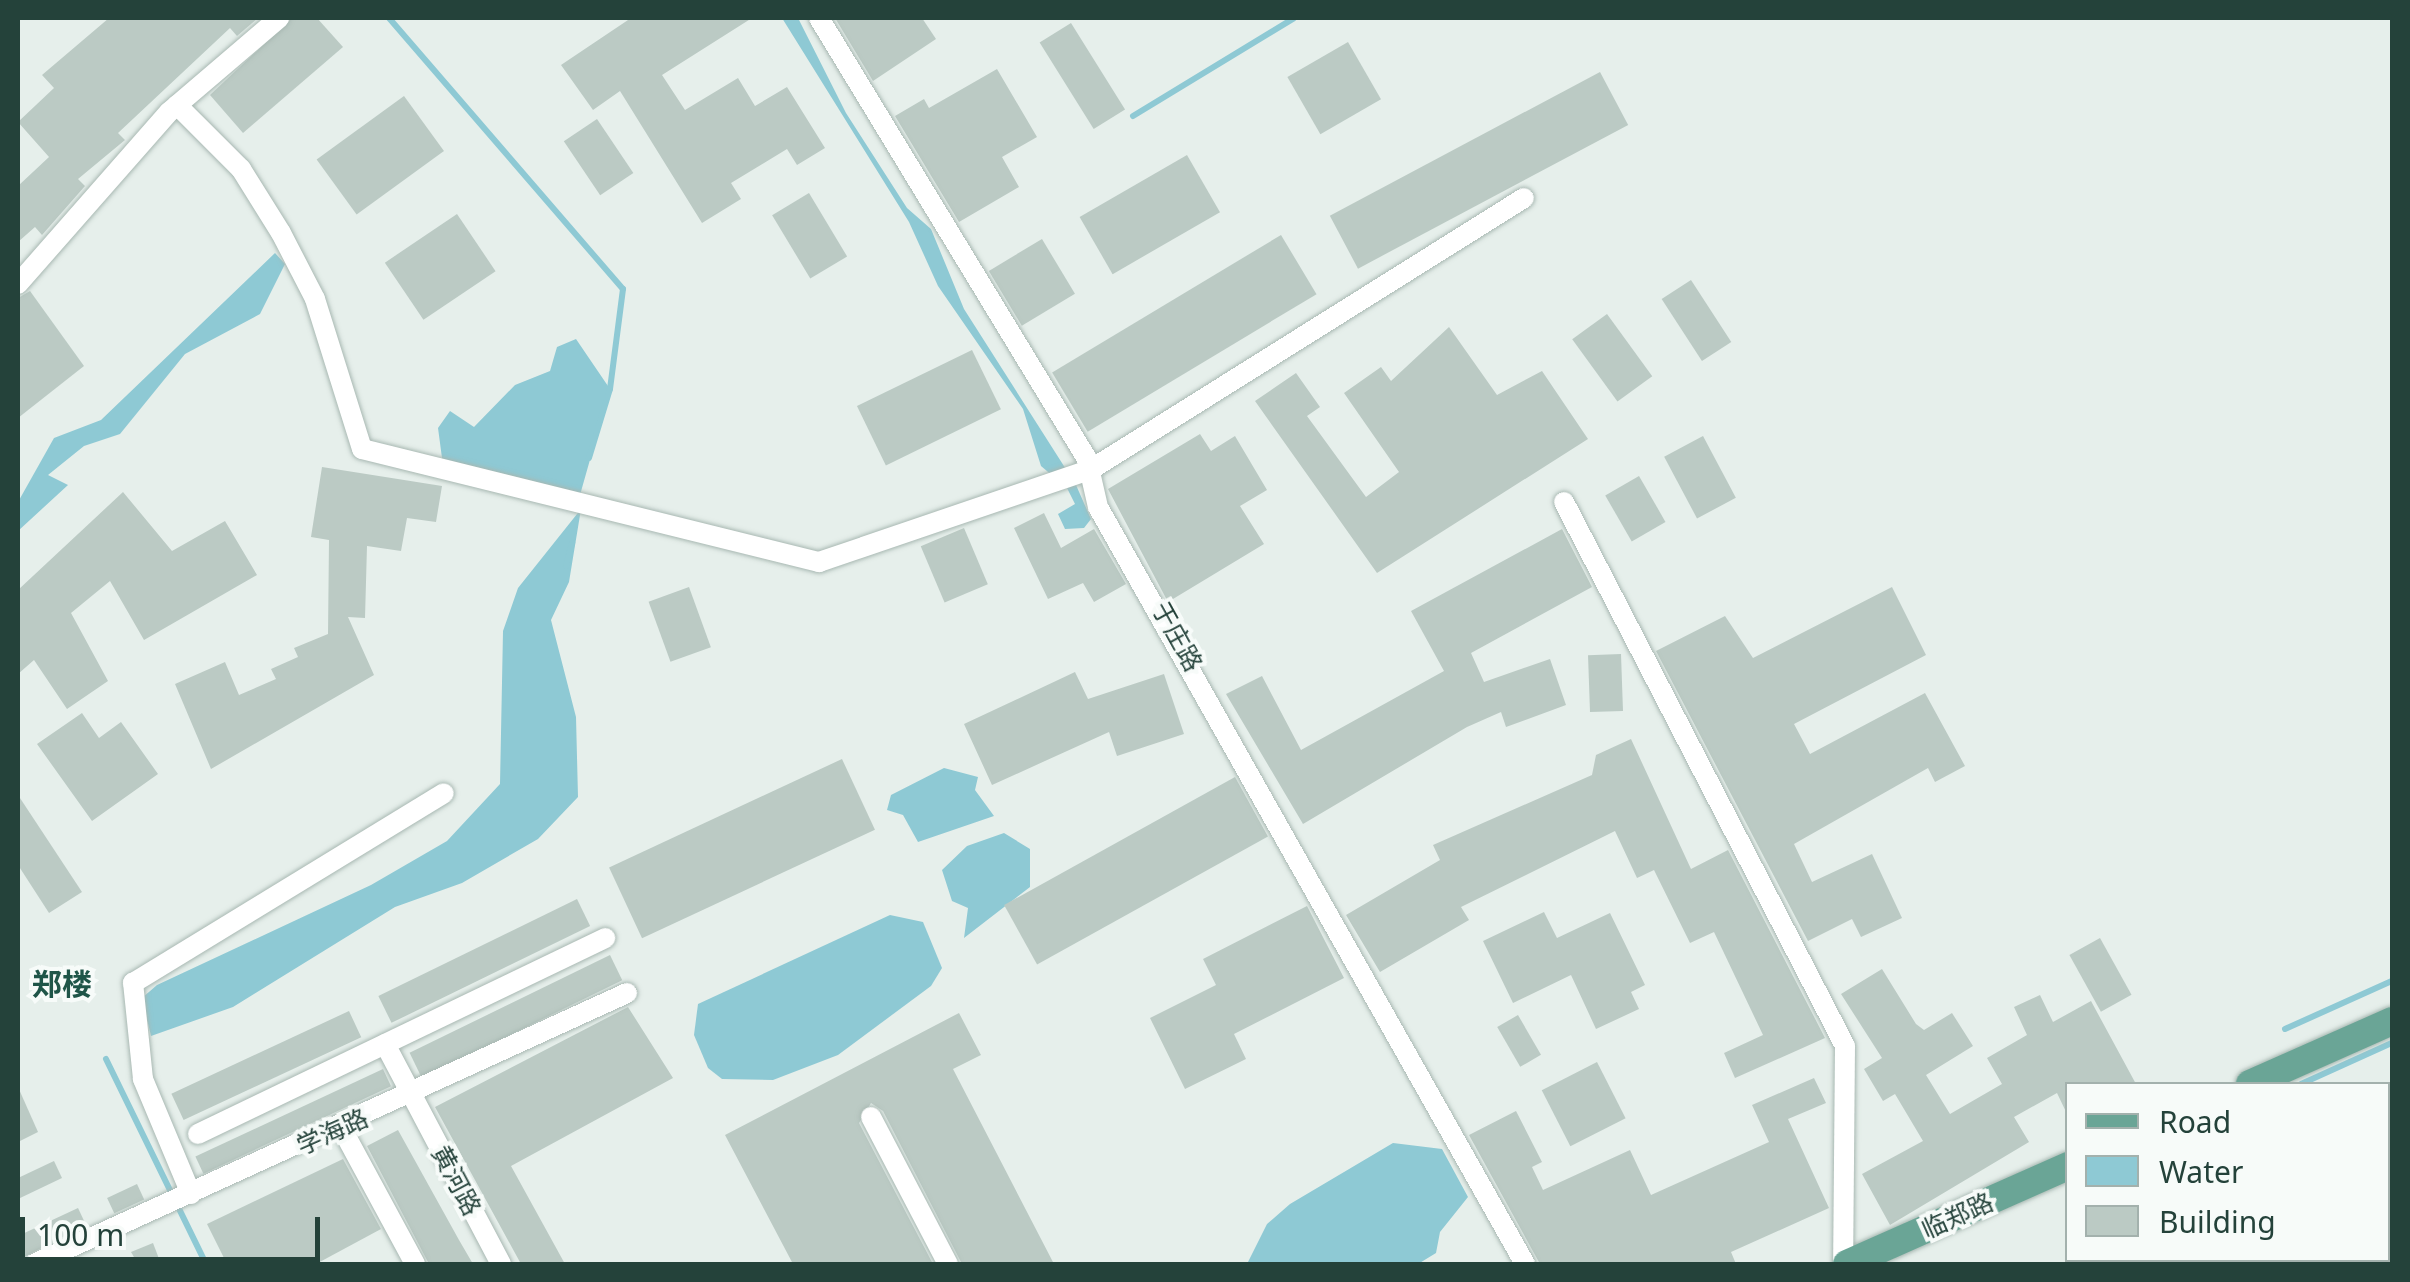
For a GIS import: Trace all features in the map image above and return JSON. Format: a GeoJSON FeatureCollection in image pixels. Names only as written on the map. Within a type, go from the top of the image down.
{"type":"FeatureCollection","features":[{"type":"Feature","properties":{"kind":"main road"},"geometry":{"type":"LineString","coordinates":[[2255,1082],[2392,1021]]}},
{"type":"Feature","properties":{"kind":"main road","name":"临郑路"},"geometry":{"type":"LineString","coordinates":[[1845,1264],[2065,1167]]}},
{"type":"Feature","properties":{"kind":"street"},"geometry":{"type":"LineString","coordinates":[[18,284],[177,105],[279,18]]}},
{"type":"Feature","properties":{"kind":"street","name":"于庄路"},"geometry":{"type":"LineString","coordinates":[[819,18],[1090,470],[1098,507],[1526,1264]]}},
{"type":"Feature","properties":{"kind":"street"},"geometry":{"type":"LineString","coordinates":[[177,105],[240,170],[281,233],[315,299],[362,449],[581,505],[833,562],[922,522],[1090,470],[1524,198]]}},
{"type":"Feature","properties":{"kind":"street"},"geometry":{"type":"LineString","coordinates":[[1564,502],[1845,1046],[1845,1264]]}},
{"type":"Feature","properties":{"kind":"street"},"geometry":{"type":"LineString","coordinates":[[180,1199],[140,1070],[134,983],[444,793]]}},
{"type":"Feature","properties":{"kind":"street"},"geometry":{"type":"LineString","coordinates":[[198,1134],[605,938]]}},
{"type":"Feature","properties":{"kind":"street","name":"学海路"},"geometry":{"type":"LineString","coordinates":[[34,1264],[58,1260],[180,1199],[627,993]]}},
{"type":"Feature","properties":{"kind":"street","name":"黄河路"},"geometry":{"type":"LineString","coordinates":[[385,1044],[501,1264]]}},
{"type":"Feature","properties":{"kind":"street"},"geometry":{"type":"LineString","coordinates":[[871,1116],[948,1264]]}},
{"type":"Feature","properties":{"kind":"street"},"geometry":{"type":"LineString","coordinates":[[341,1127],[415,1264]]}},
{"type":"Feature","properties":{"kind":"water"},"geometry":{"type":"Polygon","coordinates":[[[782,18],[798,18],[846,113],[907,208],[931,229],[964,309],[1076,485],[1091,519],[1084,528],[1065,529],[1058,514],[1075,504],[1067,488],[1041,466],[1023,409],[938,286],[909,222],[782,18]]]}},
{"type":"Feature","properties":{"kind":"water"},"geometry":{"type":"Polygon","coordinates":[[[275,253],[285,264],[260,314],[185,354],[120,434],[84,446],[48,475],[68,485],[18,531],[18,502],[54,438],[101,420],[275,253]]]}},
{"type":"Feature","properties":{"kind":"water"},"geometry":{"type":"Polygon","coordinates":[[[576,339],[610,389],[580,495],[444,473],[438,428],[450,411],[474,427],[515,385],[550,371],[557,347],[576,339]]]}},
{"type":"Feature","properties":{"kind":"water"},"geometry":{"type":"Polygon","coordinates":[[[581,509],[569,582],[551,620],[576,717],[578,797],[538,839],[462,883],[395,907],[233,1007],[151,1036],[142,998],[157,985],[371,885],[447,841],[500,784],[503,631],[518,588],[581,509]]]}},
{"type":"Feature","properties":{"kind":"water"},"geometry":{"type":"Polygon","coordinates":[[[944,768],[978,777],[975,790],[994,816],[918,842],[903,815],[887,810],[891,795],[944,768]]]}},
{"type":"Feature","properties":{"kind":"water"},"geometry":{"type":"Polygon","coordinates":[[[1004,833],[1030,849],[1030,887],[964,938],[968,908],[952,901],[942,870],[967,846],[1004,833]]]}},
{"type":"Feature","properties":{"kind":"water"},"geometry":{"type":"Polygon","coordinates":[[[890,915],[923,922],[942,968],[931,986],[838,1055],[773,1080],[722,1079],[708,1068],[694,1035],[698,1004],[890,915]]]}},
{"type":"Feature","properties":{"kind":"water"},"geometry":{"type":"Polygon","coordinates":[[[1393,1143],[1442,1149],[1468,1197],[1440,1232],[1436,1253],[1418,1264],[1247,1264],[1267,1224],[1290,1204],[1393,1143]]]}},
{"type":"Feature","properties":{"kind":"building"},"geometry":{"type":"Polygon","coordinates":[[[109,18],[258,18],[237,36],[230,28],[118,133],[125,140],[78,179],[85,186],[42,235],[35,227],[18,242],[18,186],[49,157],[18,122],[54,88],[42,75],[109,18]]]}},
{"type":"Feature","properties":{"kind":"building"},"geometry":{"type":"Polygon","coordinates":[[[292,18],[317,18],[343,47],[243,133],[210,95],[292,18]]]}},
{"type":"Feature","properties":{"kind":"building"},"geometry":{"type":"Polygon","coordinates":[[[631,18],[752,18],[662,75],[685,110],[738,78],[755,106],[787,87],[825,148],[797,165],[787,149],[731,183],[741,199],[702,223],[620,91],[593,110],[561,65],[631,18]]]}},
{"type":"Feature","properties":{"kind":"building"},"geometry":{"type":"Polygon","coordinates":[[[835,18],[922,18],[936,39],[873,81],[835,18]]]}},
{"type":"Feature","properties":{"kind":"building"},"geometry":{"type":"Polygon","coordinates":[[[1071,23],[1125,110],[1094,129],[1040,43],[1071,23]]]}},
{"type":"Feature","properties":{"kind":"building"},"geometry":{"type":"Polygon","coordinates":[[[1348,42],[1381,99],[1320,134],[1287,77],[1348,42]]]}},
{"type":"Feature","properties":{"kind":"building"},"geometry":{"type":"Polygon","coordinates":[[[997,69],[1037,137],[1002,157],[1019,187],[959,222],[895,116],[924,99],[929,108],[997,69]]]}},
{"type":"Feature","properties":{"kind":"building"},"geometry":{"type":"Polygon","coordinates":[[[1600,72],[1628,125],[1358,269],[1330,216],[1600,72]]]}},
{"type":"Feature","properties":{"kind":"building"},"geometry":{"type":"Polygon","coordinates":[[[404,96],[444,151],[357,214],[317,159],[404,96]]]}},
{"type":"Feature","properties":{"kind":"building"},"geometry":{"type":"Polygon","coordinates":[[[597,119],[633,173],[600,195],[564,141],[597,119]]]}},
{"type":"Feature","properties":{"kind":"building"},"geometry":{"type":"Polygon","coordinates":[[[1187,155],[1220,212],[1113,274],[1080,217],[1187,155]]]}},
{"type":"Feature","properties":{"kind":"building"},"geometry":{"type":"Polygon","coordinates":[[[809,193],[847,256],[810,279],[772,215],[809,193]]]}},
{"type":"Feature","properties":{"kind":"building"},"geometry":{"type":"Polygon","coordinates":[[[457,214],[496,271],[423,320],[385,263],[457,214]]]}},
{"type":"Feature","properties":{"kind":"building"},"geometry":{"type":"Polygon","coordinates":[[[1281,235],[1317,294],[1088,432],[1052,373],[1281,235]]]}},
{"type":"Feature","properties":{"kind":"building"},"geometry":{"type":"Polygon","coordinates":[[[1042,239],[1075,294],[1022,326],[989,271],[1042,239]]]}},
{"type":"Feature","properties":{"kind":"building"},"geometry":{"type":"Polygon","coordinates":[[[1691,280],[1731,342],[1702,361],[1662,299],[1691,280]]]}},
{"type":"Feature","properties":{"kind":"building"},"geometry":{"type":"Polygon","coordinates":[[[30,291],[84,366],[18,418],[18,298],[30,291]]]}},
{"type":"Feature","properties":{"kind":"building"},"geometry":{"type":"Polygon","coordinates":[[[1607,314],[1652,376],[1617,402],[1572,339],[1607,314]]]}},
{"type":"Feature","properties":{"kind":"building"},"geometry":{"type":"Polygon","coordinates":[[[1449,327],[1497,395],[1542,371],[1588,439],[1377,573],[1255,401],[1296,373],[1320,407],[1307,416],[1366,497],[1399,472],[1344,393],[1381,367],[1391,381],[1449,327]]]}},
{"type":"Feature","properties":{"kind":"building"},"geometry":{"type":"Polygon","coordinates":[[[972,350],[1001,409],[886,465],[857,406],[972,350]]]}},
{"type":"Feature","properties":{"kind":"building"},"geometry":{"type":"Polygon","coordinates":[[[1200,434],[1211,451],[1235,436],[1267,490],[1240,506],[1264,544],[1168,602],[1108,489],[1200,434]]]}},
{"type":"Feature","properties":{"kind":"building"},"geometry":{"type":"Polygon","coordinates":[[[1703,436],[1736,498],[1697,518],[1664,457],[1703,436]]]}},
{"type":"Feature","properties":{"kind":"building"},"geometry":{"type":"Polygon","coordinates":[[[322,467],[442,486],[436,522],[407,518],[401,551],[367,546],[365,618],[348,617],[374,675],[211,769],[175,684],[225,662],[239,695],[276,679],[271,669],[298,657],[294,648],[328,634],[329,540],[311,537],[322,467]]]}},
{"type":"Feature","properties":{"kind":"building"},"geometry":{"type":"Polygon","coordinates":[[[1639,476],[1666,522],[1632,541],[1605,496],[1639,476]]]}},
{"type":"Feature","properties":{"kind":"building"},"geometry":{"type":"Polygon","coordinates":[[[123,492],[172,551],[225,521],[257,575],[144,640],[110,581],[71,613],[108,681],[67,709],[34,660],[18,674],[18,590],[123,492]]]}},
{"type":"Feature","properties":{"kind":"building"},"geometry":{"type":"Polygon","coordinates":[[[1044,513],[1061,548],[1094,529],[1126,584],[1094,602],[1083,583],[1048,599],[1014,528],[1044,513]]]}},
{"type":"Feature","properties":{"kind":"building"},"geometry":{"type":"Polygon","coordinates":[[[964,528],[988,584],[945,603],[921,546],[964,528]]]}},
{"type":"Feature","properties":{"kind":"building"},"geometry":{"type":"Polygon","coordinates":[[[1562,529],[1592,587],[1471,653],[1484,682],[1550,659],[1566,705],[1506,727],[1501,712],[1467,727],[1303,824],[1226,694],[1262,676],[1301,750],[1444,671],[1411,611],[1562,529]]]}},
{"type":"Feature","properties":{"kind":"building"},"geometry":{"type":"Polygon","coordinates":[[[689,587],[711,647],[670,662],[649,602],[689,587]]]}},
{"type":"Feature","properties":{"kind":"building"},"geometry":{"type":"Polygon","coordinates":[[[1892,587],[1926,655],[1794,724],[1810,754],[1925,693],[1965,766],[1935,782],[1928,768],[1794,844],[1812,882],[1872,854],[1902,918],[1861,937],[1852,919],[1808,941],[1656,651],[1725,616],[1753,658],[1892,587]]]}},
{"type":"Feature","properties":{"kind":"building"},"geometry":{"type":"Polygon","coordinates":[[[1621,654],[1623,711],[1590,712],[1588,655],[1621,654]]]}},
{"type":"Feature","properties":{"kind":"building"},"geometry":{"type":"Polygon","coordinates":[[[1075,672],[1088,699],[1164,674],[1184,734],[1117,756],[1109,732],[992,785],[964,724],[1075,672]]]}},
{"type":"Feature","properties":{"kind":"building"},"geometry":{"type":"Polygon","coordinates":[[[82,713],[99,738],[121,722],[158,774],[92,821],[37,744],[82,713]]]}},
{"type":"Feature","properties":{"kind":"building"},"geometry":{"type":"Polygon","coordinates":[[[1631,739],[1691,869],[1728,850],[1825,1038],[1735,1078],[1724,1053],[1763,1035],[1714,932],[1690,943],[1654,870],[1637,878],[1615,831],[1461,907],[1469,920],[1380,972],[1346,915],[1440,860],[1433,845],[1592,775],[1596,755],[1631,739]]]}},
{"type":"Feature","properties":{"kind":"building"},"geometry":{"type":"Polygon","coordinates":[[[842,759],[875,830],[642,938],[609,868],[842,759]]]}},
{"type":"Feature","properties":{"kind":"building"},"geometry":{"type":"Polygon","coordinates":[[[1235,777],[1268,836],[1037,964],[1004,905],[1235,777]]]}},
{"type":"Feature","properties":{"kind":"building"},"geometry":{"type":"Polygon","coordinates":[[[18,795],[82,892],[49,913],[18,865],[18,795]]]}},
{"type":"Feature","properties":{"kind":"building"},"geometry":{"type":"Polygon","coordinates":[[[577,899],[590,926],[392,1023],[378,996],[577,899]]]}},
{"type":"Feature","properties":{"kind":"building"},"geometry":{"type":"Polygon","coordinates":[[[1307,906],[1344,978],[1234,1034],[1246,1059],[1185,1089],[1150,1018],[1216,985],[1203,959],[1307,906]]]}},
{"type":"Feature","properties":{"kind":"building"},"geometry":{"type":"Polygon","coordinates":[[[1544,912],[1557,938],[1610,913],[1645,985],[1631,992],[1639,1009],[1596,1029],[1571,975],[1513,1003],[1483,941],[1544,912]]]}},
{"type":"Feature","properties":{"kind":"building"},"geometry":{"type":"Polygon","coordinates":[[[2100,938],[2132,995],[2101,1012],[2069,955],[2100,938]]]}},
{"type":"Feature","properties":{"kind":"building"},"geometry":{"type":"Polygon","coordinates":[[[610,955],[622,980],[422,1078],[410,1053],[610,955]]]}},
{"type":"Feature","properties":{"kind":"building"},"geometry":{"type":"Polygon","coordinates":[[[1882,969],[1916,1024],[1924,1030],[1952,1013],[1973,1046],[1926,1075],[1950,1114],[2002,1084],[1987,1058],[2027,1035],[2014,1007],[2040,995],[2053,1022],[2091,1001],[2135,1082],[2065,1082],[2065,1110],[2057,1093],[2014,1117],[2029,1142],[1890,1225],[1862,1174],[1923,1141],[1895,1094],[1883,1101],[1864,1069],[1882,1058],[1841,994],[1882,969]]]}},
{"type":"Feature","properties":{"kind":"building"},"geometry":{"type":"Polygon","coordinates":[[[628,1007],[673,1078],[511,1166],[565,1264],[521,1264],[435,1107],[628,1007]]]}},
{"type":"Feature","properties":{"kind":"building"},"geometry":{"type":"Polygon","coordinates":[[[349,1011],[361,1037],[184,1120],[171,1094],[349,1011]]]}},
{"type":"Feature","properties":{"kind":"building"},"geometry":{"type":"Polygon","coordinates":[[[959,1013],[981,1055],[953,1069],[1054,1264],[962,1264],[883,1111],[871,1103],[859,1123],[933,1264],[793,1264],[725,1135],[959,1013]]]}},
{"type":"Feature","properties":{"kind":"building"},"geometry":{"type":"Polygon","coordinates":[[[1518,1015],[1541,1055],[1520,1067],[1497,1027],[1518,1015]]]}},
{"type":"Feature","properties":{"kind":"building"},"geometry":{"type":"Polygon","coordinates":[[[1597,1062],[1626,1118],[1570,1146],[1542,1090],[1597,1062]]]}},
{"type":"Feature","properties":{"kind":"building"},"geometry":{"type":"Polygon","coordinates":[[[383,1069],[391,1086],[203,1174],[195,1156],[383,1069]]]}},
{"type":"Feature","properties":{"kind":"building"},"geometry":{"type":"Polygon","coordinates":[[[1814,1078],[1826,1103],[1788,1119],[1829,1208],[1731,1252],[1736,1264],[1540,1264],[1469,1135],[1516,1111],[1542,1162],[1532,1167],[1543,1190],[1630,1150],[1651,1195],[1769,1142],[1752,1105],[1814,1078]]]}},
{"type":"Feature","properties":{"kind":"building"},"geometry":{"type":"Polygon","coordinates":[[[18,1087],[38,1132],[18,1142],[18,1087]]]}},
{"type":"Feature","properties":{"kind":"building"},"geometry":{"type":"Polygon","coordinates":[[[398,1130],[473,1264],[429,1264],[367,1146],[398,1130]]]}},
{"type":"Feature","properties":{"kind":"building"},"geometry":{"type":"Polygon","coordinates":[[[343,1159],[381,1229],[316,1264],[227,1264],[207,1224],[343,1159]]]}},
{"type":"Feature","properties":{"kind":"building"},"geometry":{"type":"Polygon","coordinates":[[[54,1161],[62,1178],[18,1199],[18,1178],[54,1161]]]}},
{"type":"Feature","properties":{"kind":"building"},"geometry":{"type":"Polygon","coordinates":[[[137,1184],[144,1199],[114,1213],[107,1198],[137,1184]]]}},
{"type":"Feature","properties":{"kind":"building"},"geometry":{"type":"Polygon","coordinates":[[[78,1208],[86,1225],[18,1260],[18,1236],[78,1208]]]}},
{"type":"Feature","properties":{"kind":"building"},"geometry":{"type":"Polygon","coordinates":[[[153,1243],[161,1264],[138,1264],[131,1252],[153,1243]]]}},
{"type":"Feature","properties":{"kind":"waterway"},"geometry":{"type":"LineString","coordinates":[[389,18],[623,289],[610,389]]}},
{"type":"Feature","properties":{"kind":"waterway"},"geometry":{"type":"LineString","coordinates":[[1133,116],[1294,18]]}},
{"type":"Feature","properties":{"kind":"waterway"},"geometry":{"type":"LineString","coordinates":[[589,458],[610,389]]}},
{"type":"Feature","properties":{"kind":"waterway"},"geometry":{"type":"LineString","coordinates":[[566,566],[572,543]]}},
{"type":"Feature","properties":{"kind":"waterway"},"geometry":{"type":"LineString","coordinates":[[2285,1029],[2392,981]]}},
{"type":"Feature","properties":{"kind":"waterway"},"geometry":{"type":"LineString","coordinates":[[2305,1082],[2392,1043]]}},
{"type":"Feature","properties":{"kind":"waterway"},"geometry":{"type":"LineString","coordinates":[[106,1059],[206,1264]]}},
{"type":"Feature","properties":{"kind":"district","name":"郑楼"},"geometry":{"type":"Point","coordinates":[62,984]}}]}
